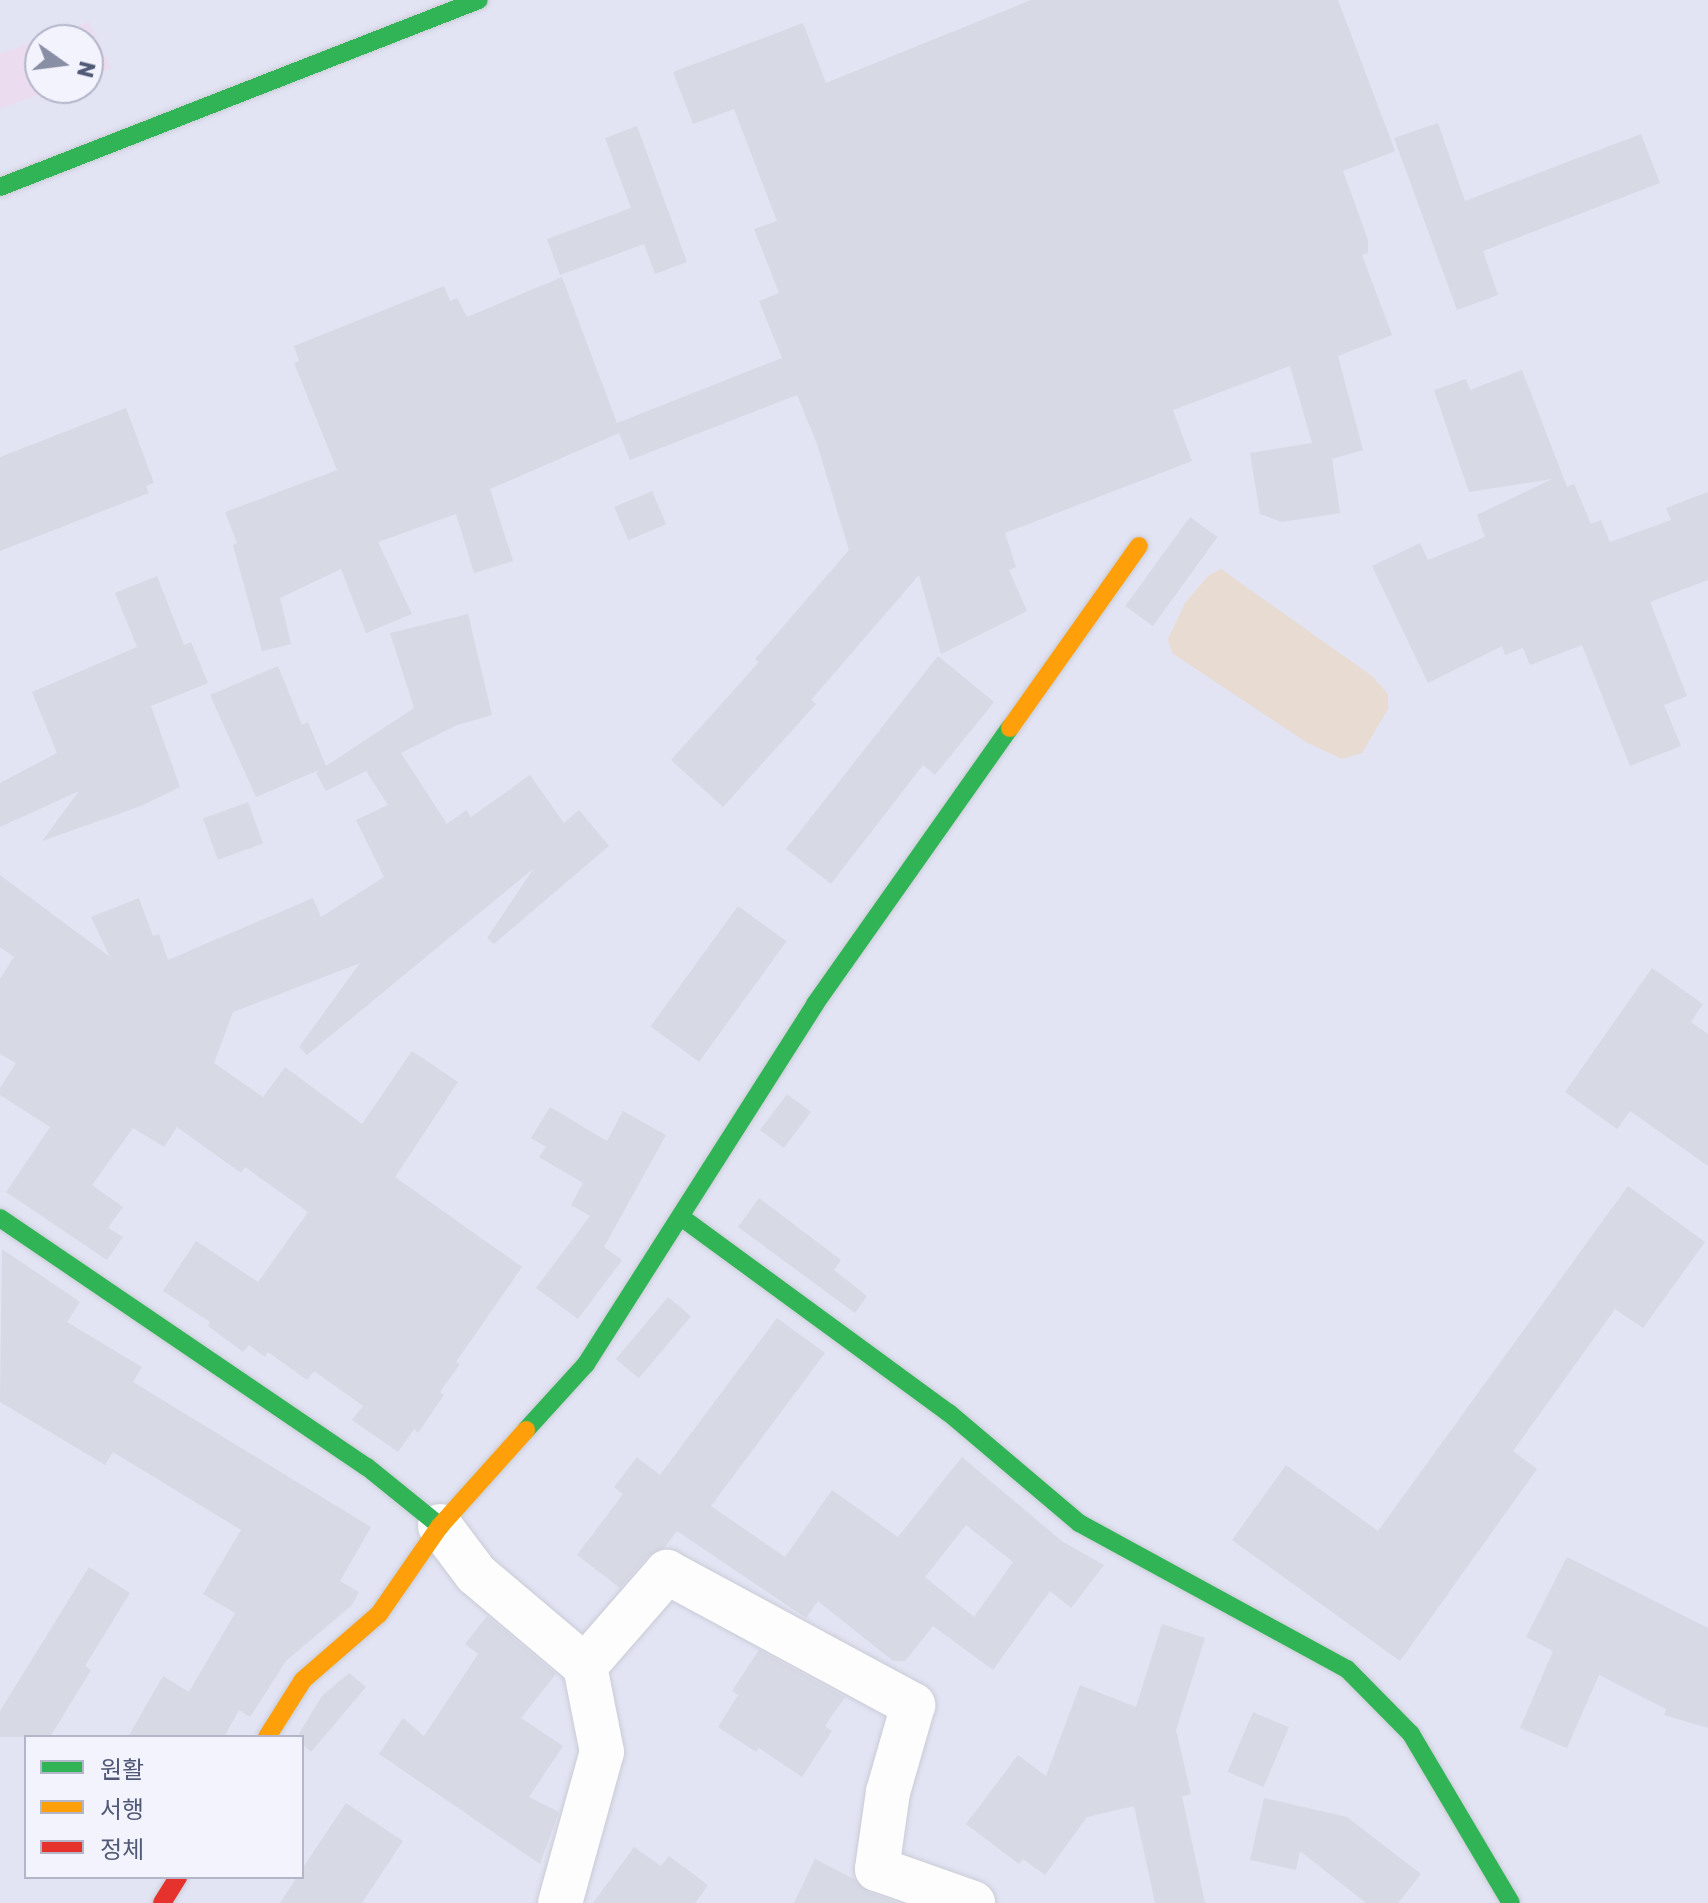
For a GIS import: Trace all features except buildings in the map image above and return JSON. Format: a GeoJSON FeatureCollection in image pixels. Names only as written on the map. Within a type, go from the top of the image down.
{"type":"FeatureCollection","features":[{"type":"Feature","properties":{"kind":"street"},"geometry":{"type":"LineString","coordinates":[[0,187],[479,0]]}},
{"type":"Feature","properties":{"kind":"street"},"geometry":{"type":"LineString","coordinates":[[268,1735],[303,1680],[379,1614],[440,1526],[586,1364],[815,1004],[1139,546]]}},
{"type":"Feature","properties":{"kind":"street"},"geometry":{"type":"LineString","coordinates":[[681,1217],[949,1413],[1079,1523],[1347,1669],[1411,1734],[1511,1903]]}},
{"type":"Feature","properties":{"kind":"street"},"geometry":{"type":"LineString","coordinates":[[0,1218],[367,1467],[440,1526],[476,1574],[585,1666],[602,1752],[560,1903]]}},
{"type":"Feature","properties":{"kind":"street"},"geometry":{"type":"LineString","coordinates":[[585,1666],[667,1572],[913,1705],[888,1792],[877,1869],[973,1903]]}},
{"type":"Feature","properties":{"kind":"street"},"geometry":{"type":"LineString","coordinates":[[162,1903],[177,1879]]}},
{"type":"Feature","properties":{"kind":"shaded area"},"geometry":{"type":"Polygon","coordinates":[[[0,0],[1708,0],[1708,1903],[0,1903],[0,0]]]}},
{"type":"Feature","properties":{"kind":"shaded area"},"geometry":{"type":"Polygon","coordinates":[[[24,45],[24,100],[0,109],[0,54],[24,45]]]}},
{"type":"Feature","properties":{"kind":"shaded area"},"geometry":{"type":"Polygon","coordinates":[[[104,53],[111,68],[104,71],[104,53]]]}},
{"type":"Feature","properties":{"kind":"shaded area"},"geometry":{"type":"Polygon","coordinates":[[[1221,569],[1372,676],[1388,694],[1388,709],[1362,753],[1342,759],[1306,742],[1172,653],[1168,639],[1185,603],[1208,576],[1221,569]]]}},
{"type":"Feature","properties":{"kind":"traffic: fast"},"geometry":{"type":"LineString","coordinates":[[0,187],[479,0]]}},
{"type":"Feature","properties":{"kind":"traffic: fast"},"geometry":{"type":"LineString","coordinates":[[526,1430],[586,1364],[815,1004],[1010,728]]}},
{"type":"Feature","properties":{"kind":"traffic: fast"},"geometry":{"type":"LineString","coordinates":[[681,1217],[949,1413],[1079,1523],[1347,1669],[1411,1734],[1511,1903]]}},
{"type":"Feature","properties":{"kind":"traffic: fast"},"geometry":{"type":"LineString","coordinates":[[0,1218],[367,1467],[440,1526]]}},
{"type":"Feature","properties":{"kind":"traffic: slow"},"geometry":{"type":"LineString","coordinates":[[1010,728],[1139,546]]}},
{"type":"Feature","properties":{"kind":"traffic: slow"},"geometry":{"type":"LineString","coordinates":[[268,1735],[303,1680],[379,1614],[440,1526],[526,1430]]}},
{"type":"Feature","properties":{"kind":"traffic: jam"},"geometry":{"type":"LineString","coordinates":[[162,1903],[177,1879]]}}]}
